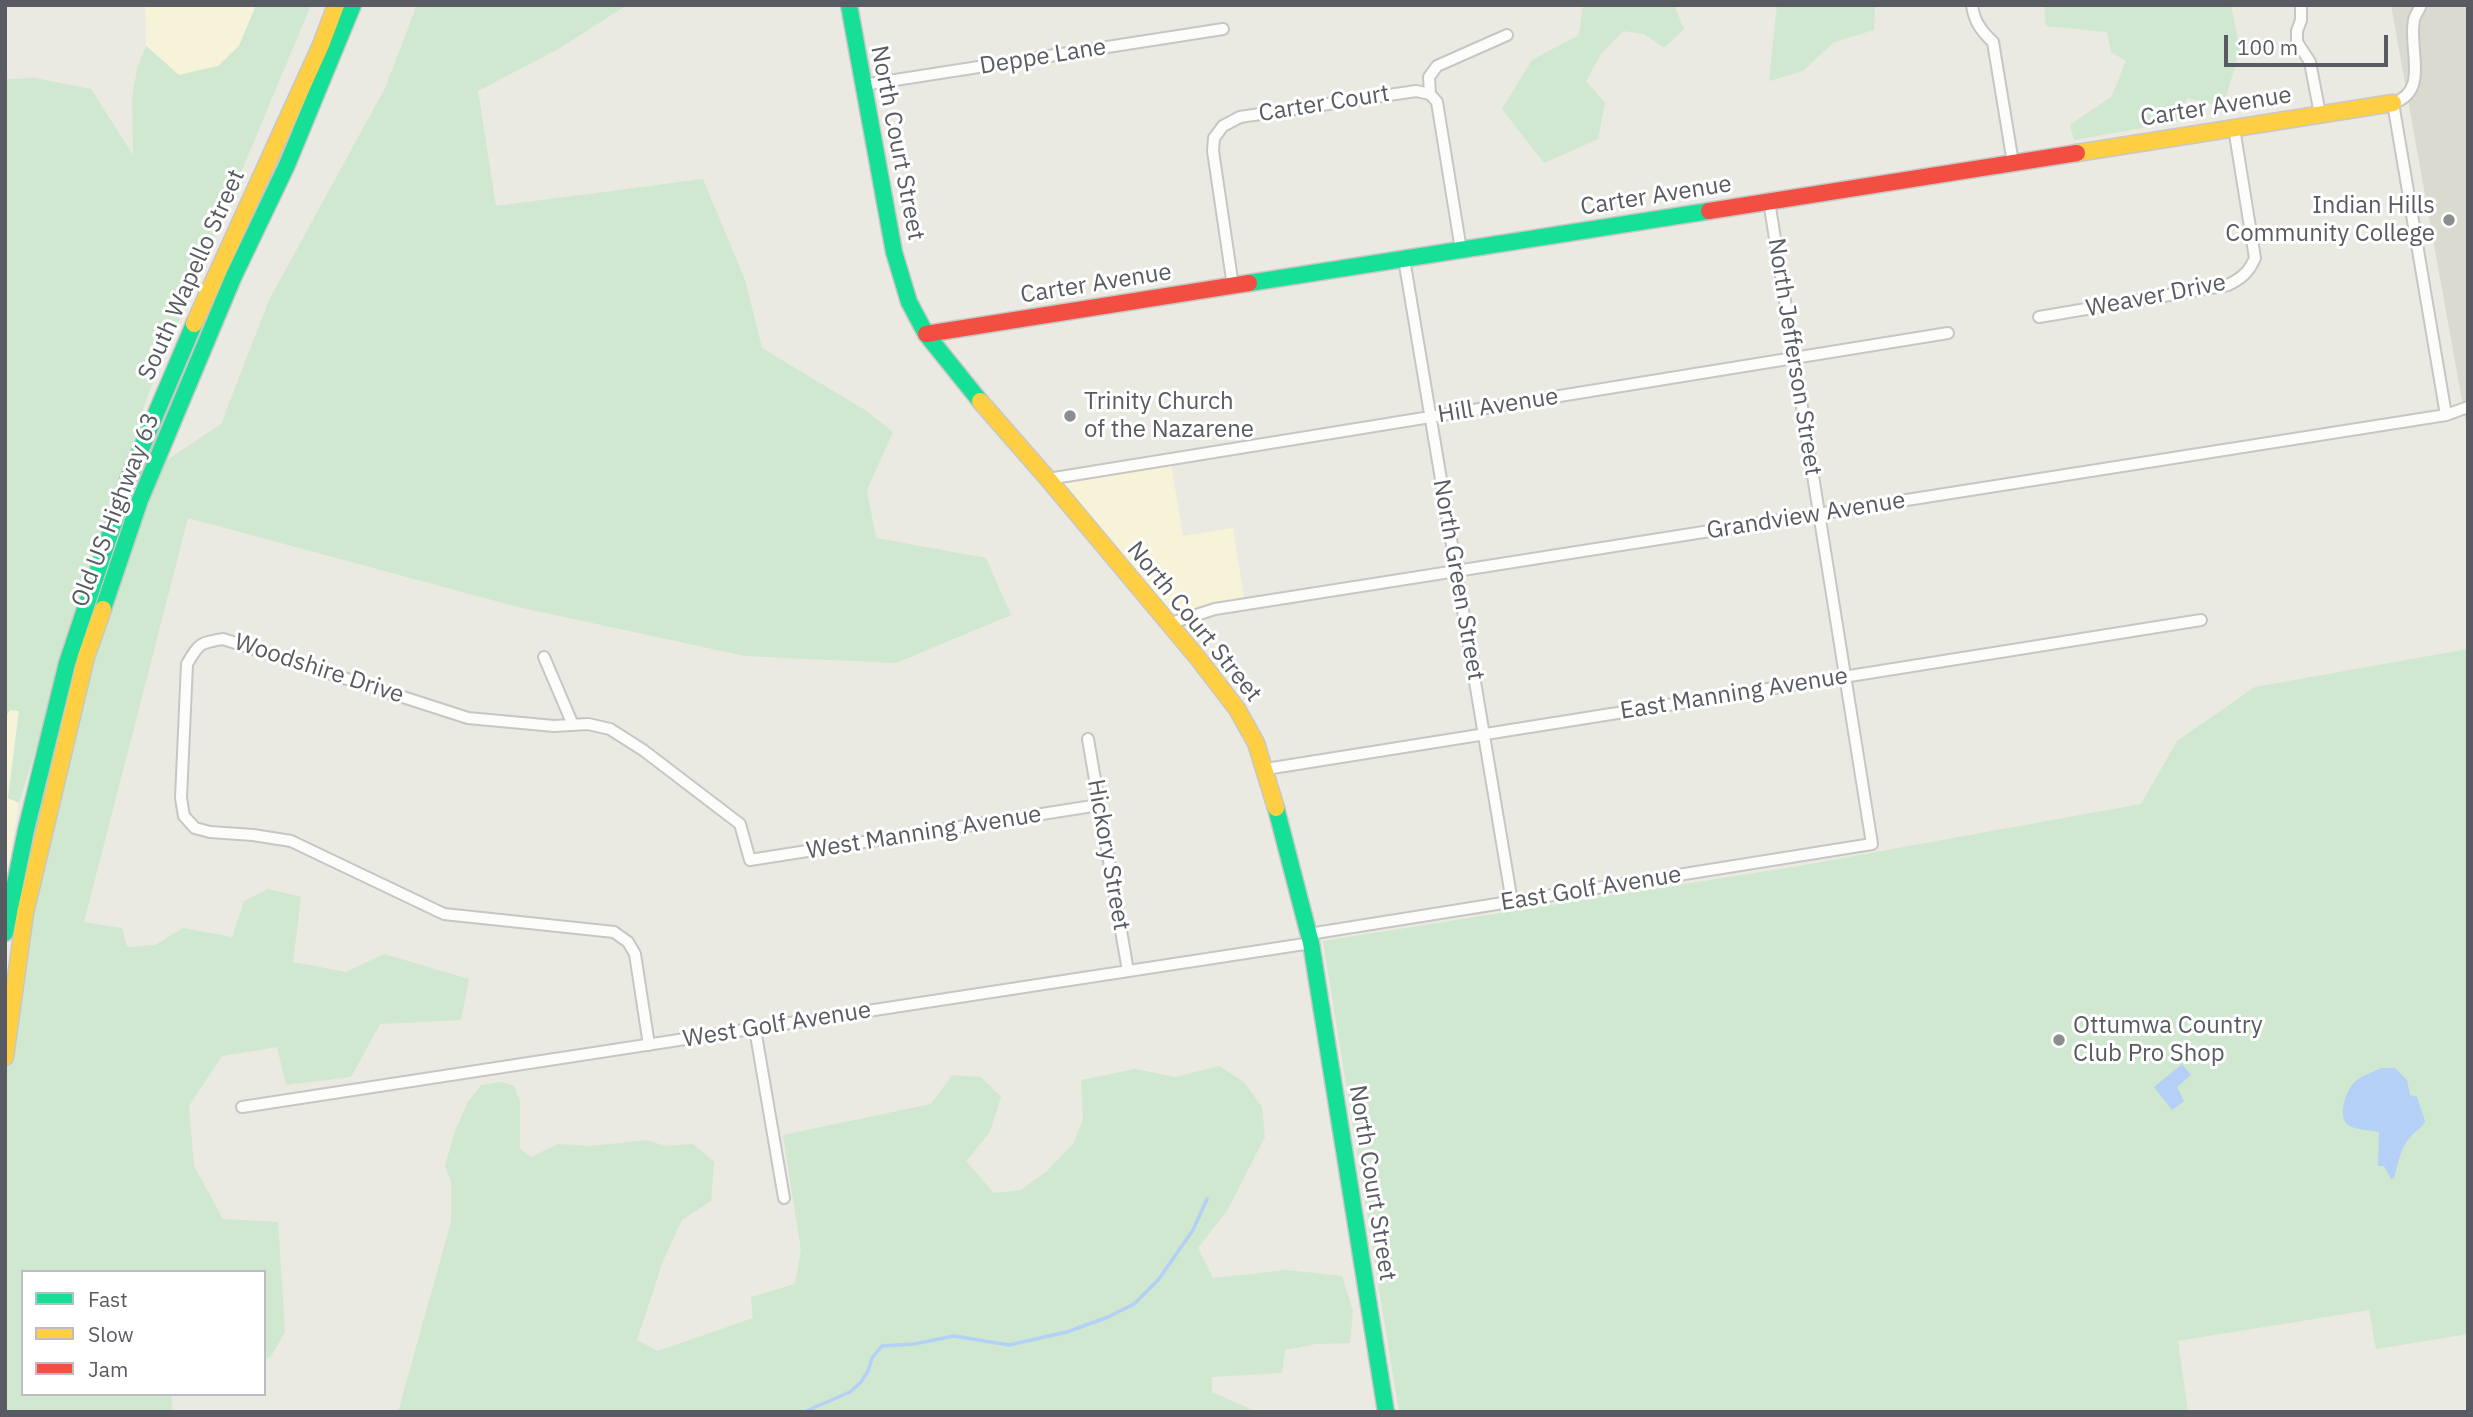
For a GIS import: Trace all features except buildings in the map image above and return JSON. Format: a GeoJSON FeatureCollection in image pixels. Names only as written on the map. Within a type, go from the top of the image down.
{"type":"FeatureCollection","features":[{"type":"Feature","properties":{"kind":"main road","name":"South Wapello Street"},"geometry":{"type":"LineString","coordinates":[[5,933],[13,911],[67,663],[129,477],[213,281],[321,45],[336,5]]}},
{"type":"Feature","properties":{"kind":"main road","name":"Old US Highway 63"},"geometry":{"type":"LineString","coordinates":[[5,1057],[13,911],[86,657],[140,500],[233,278],[287,165],[353,5]]}},
{"type":"Feature","properties":{"kind":"main road","name":"North Court Street"},"geometry":{"type":"LineString","coordinates":[[849,5],[898,265],[909,302],[926,334],[989,414],[1048,479],[1197,657],[1237,709],[1252,735],[1266,769],[1310,939],[1386,1412]]}},
{"type":"Feature","properties":{"kind":"main road","name":"Carter Avenue"},"geometry":{"type":"LineString","coordinates":[[926,334],[2393,103]]}},
{"type":"Feature","properties":{"kind":"street"},"geometry":{"type":"LineString","coordinates":[[1972,5],[1981,32],[1993,42],[2013,163]]}},
{"type":"Feature","properties":{"kind":"street"},"geometry":{"type":"LineString","coordinates":[[2301,5],[2297,42],[2312,71],[2320,114]]}},
{"type":"Feature","properties":{"kind":"street"},"geometry":{"type":"LineString","coordinates":[[2421,5],[2414,19],[2415,65],[2411,92],[2405,99],[2393,103],[2446,415]]}},
{"type":"Feature","properties":{"kind":"street","name":"Deppe Lane"},"geometry":{"type":"LineString","coordinates":[[863,85],[1223,29]]}},
{"type":"Feature","properties":{"kind":"street"},"geometry":{"type":"LineString","coordinates":[[1461,250],[1437,102],[1430,94],[1429,76],[1437,66],[1507,35]]}},
{"type":"Feature","properties":{"kind":"street","name":"Carter Court"},"geometry":{"type":"LineString","coordinates":[[1233,286],[1213,151],[1214,138],[1223,126],[1240,117],[1337,102],[1416,91],[1430,94]]}},
{"type":"Feature","properties":{"kind":"street","name":"Weaver Drive"},"geometry":{"type":"LineString","coordinates":[[2039,317],[2228,285],[2250,270],[2255,258],[2234,128]]}},
{"type":"Feature","properties":{"kind":"street","name":"North Jefferson Street"},"geometry":{"type":"LineString","coordinates":[[1769,201],[1872,844]]}},
{"type":"Feature","properties":{"kind":"street","name":"North Green Street"},"geometry":{"type":"LineString","coordinates":[[1404,259],[1512,902]]}},
{"type":"Feature","properties":{"kind":"street","name":"Hill Avenue"},"geometry":{"type":"LineString","coordinates":[[1048,479],[1948,333]]}},
{"type":"Feature","properties":{"kind":"street","name":"Grandview Avenue"},"geometry":{"type":"LineString","coordinates":[[1168,624],[1215,609],[2446,415],[2468,407]]}},
{"type":"Feature","properties":{"kind":"street","name":"East Manning Avenue"},"geometry":{"type":"LineString","coordinates":[[1266,769],[2201,620]]}},
{"type":"Feature","properties":{"kind":"street","name":"Woodshire Drive"},"geometry":{"type":"LineString","coordinates":[[649,1045],[635,954],[628,942],[614,932],[444,914],[291,841],[195,828],[184,816],[181,797],[187,664],[203,642],[223,639],[468,718],[554,726],[588,724],[610,729],[643,750],[740,824],[750,860]]}},
{"type":"Feature","properties":{"kind":"street"},"geometry":{"type":"LineString","coordinates":[[544,657],[573,725]]}},
{"type":"Feature","properties":{"kind":"street","name":"Hickory Street"},"geometry":{"type":"LineString","coordinates":[[1088,739],[1129,971]]}},
{"type":"Feature","properties":{"kind":"street","name":"West Manning Avenue"},"geometry":{"type":"LineString","coordinates":[[750,860],[1100,805]]}},
{"type":"Feature","properties":{"kind":"street","name":"East Golf Avenue"},"geometry":{"type":"LineString","coordinates":[[1310,939],[1512,902],[1872,844]]}},
{"type":"Feature","properties":{"kind":"street","name":"West Golf Avenue"},"geometry":{"type":"LineString","coordinates":[[242,1107],[1129,971],[1310,939]]}},
{"type":"Feature","properties":{"kind":"street"},"geometry":{"type":"LineString","coordinates":[[755,1029],[784,1198]]}},
{"type":"Feature","properties":{"kind":"shaded area"},"geometry":{"type":"Polygon","coordinates":[[[145,5],[256,5],[239,46],[218,66],[179,75],[146,46],[145,5]]]}},
{"type":"Feature","properties":{"kind":"shaded area","name":"Indian Hills Community College"},"geometry":{"type":"Polygon","coordinates":[[[2391,5],[2468,5],[2468,434],[2391,5]]]}},
{"type":"Feature","properties":{"kind":"shaded area"},"geometry":{"type":"Polygon","coordinates":[[[1170,459],[1183,536],[1233,528],[1245,604],[1168,624],[1048,479],[1170,459]]]}},
{"type":"Feature","properties":{"kind":"shaded area"},"geometry":{"type":"Polygon","coordinates":[[[10,710],[19,711],[8,798],[19,803],[5,888],[5,718],[10,710]]]}},
{"type":"Feature","properties":{"kind":"green space"},"geometry":{"type":"Polygon","coordinates":[[[256,5],[311,5],[147,397],[19,803],[8,798],[19,711],[10,710],[5,718],[5,79],[35,78],[91,89],[133,155],[132,99],[137,69],[146,46],[179,75],[218,66],[239,46],[256,5]]]}},
{"type":"Feature","properties":{"kind":"green space"},"geometry":{"type":"Polygon","coordinates":[[[417,5],[627,5],[560,48],[478,91],[496,206],[703,179],[745,280],[762,348],[865,410],[893,432],[867,490],[876,538],[986,558],[1011,615],[896,663],[745,656],[518,607],[188,518],[84,922],[122,928],[127,947],[155,945],[183,928],[232,937],[244,901],[268,889],[301,897],[293,962],[346,972],[384,954],[469,979],[461,1020],[380,1024],[351,1077],[286,1085],[277,1047],[222,1056],[189,1106],[194,1166],[223,1219],[278,1222],[285,1332],[270,1358],[266,1358],[266,1270],[21,1270],[21,1396],[171,1396],[173,1412],[5,1412],[5,1057],[86,657],[152,470],[221,424],[269,300],[385,88],[417,5]]]}},
{"type":"Feature","properties":{"kind":"green space"},"geometry":{"type":"Polygon","coordinates":[[[1583,5],[1674,5],[1684,29],[1664,48],[1644,34],[1623,31],[1601,54],[1586,81],[1605,103],[1598,139],[1544,163],[1502,109],[1532,60],[1579,35],[1583,5]]]}},
{"type":"Feature","properties":{"kind":"green space"},"geometry":{"type":"Polygon","coordinates":[[[1777,5],[1875,5],[1874,30],[1834,42],[1803,71],[1769,81],[1777,5]]]}},
{"type":"Feature","properties":{"kind":"green space"},"geometry":{"type":"Polygon","coordinates":[[[2044,5],[2231,5],[2240,50],[2223,106],[2187,98],[2176,122],[2074,140],[2070,125],[2112,96],[2126,61],[2111,52],[2107,32],[2046,26],[2044,5]]]}},
{"type":"Feature","properties":{"kind":"green space"},"geometry":{"type":"Polygon","coordinates":[[[2468,649],[2468,1334],[2376,1349],[2369,1310],[2178,1341],[2188,1412],[1399,1412],[1323,941],[1799,866],[2141,804],[2177,741],[2255,687],[2468,649]]]}},
{"type":"Feature","properties":{"kind":"green space"},"geometry":{"type":"Polygon","coordinates":[[[1219,1066],[1244,1082],[1262,1107],[1265,1137],[1228,1209],[1198,1248],[1213,1278],[1287,1270],[1342,1276],[1353,1311],[1350,1343],[1316,1344],[1285,1350],[1282,1373],[1212,1377],[1212,1392],[1257,1412],[398,1412],[451,1222],[451,1181],[445,1166],[455,1131],[468,1102],[481,1085],[503,1082],[514,1086],[520,1101],[520,1149],[531,1157],[558,1144],[592,1146],[646,1140],[666,1146],[693,1144],[714,1162],[711,1201],[682,1220],[663,1261],[637,1340],[658,1351],[753,1318],[751,1297],[795,1284],[801,1250],[783,1135],[931,1104],[952,1075],[981,1077],[1001,1097],[990,1132],[966,1161],[994,1193],[1021,1190],[1046,1172],[1073,1144],[1083,1120],[1081,1080],[1135,1069],[1175,1077],[1219,1066]]]}},
{"type":"Feature","properties":{"kind":"water"},"geometry":{"type":"Polygon","coordinates":[[[2182,1064],[2191,1075],[2177,1087],[2184,1101],[2172,1110],[2154,1087],[2182,1064]]]}},
{"type":"Feature","properties":{"kind":"water"},"geometry":{"type":"Polygon","coordinates":[[[2381,1068],[2395,1068],[2407,1080],[2410,1095],[2417,1097],[2425,1121],[2406,1143],[2400,1154],[2394,1178],[2391,1179],[2384,1166],[2378,1166],[2379,1132],[2350,1126],[2344,1120],[2343,1114],[2344,1101],[2353,1083],[2381,1068]]]}},
{"type":"Feature","properties":{"kind":"waterway"},"geometry":{"type":"LineString","coordinates":[[804,1412],[850,1392],[861,1382],[872,1358],[882,1346],[914,1344],[954,1336],[1009,1345],[1067,1332],[1134,1304],[1159,1279],[1193,1230],[1207,1199]]}},
{"type":"Feature","properties":{"kind":"traffic: fast"},"geometry":{"type":"LineString","coordinates":[[103,609],[140,500],[233,278],[287,165],[353,5]]}},
{"type":"Feature","properties":{"kind":"traffic: fast"},"geometry":{"type":"LineString","coordinates":[[849,5],[894,252],[909,302],[926,334],[980,401]]}},
{"type":"Feature","properties":{"kind":"traffic: fast"},"geometry":{"type":"LineString","coordinates":[[1249,283],[1709,211]]}},
{"type":"Feature","properties":{"kind":"traffic: fast"},"geometry":{"type":"LineString","coordinates":[[5,933],[26,830],[67,663],[129,477],[194,324]]}},
{"type":"Feature","properties":{"kind":"traffic: fast"},"geometry":{"type":"LineString","coordinates":[[1276,808],[1311,943],[1386,1412]]}},
{"type":"Feature","properties":{"kind":"traffic: slow"},"geometry":{"type":"LineString","coordinates":[[194,324],[321,45],[336,5]]}},
{"type":"Feature","properties":{"kind":"traffic: slow"},"geometry":{"type":"LineString","coordinates":[[2077,153],[2393,103]]}},
{"type":"Feature","properties":{"kind":"traffic: slow"},"geometry":{"type":"LineString","coordinates":[[980,401],[1197,657],[1237,709],[1256,743],[1276,808]]}},
{"type":"Feature","properties":{"kind":"traffic: slow"},"geometry":{"type":"LineString","coordinates":[[5,1057],[25,913],[86,657],[103,609]]}},
{"type":"Feature","properties":{"kind":"traffic: jam"},"geometry":{"type":"LineString","coordinates":[[1709,211],[2077,153]]}},
{"type":"Feature","properties":{"kind":"traffic: jam"},"geometry":{"type":"LineString","coordinates":[[926,334],[1249,283]]}},
{"type":"Feature","properties":{"kind":"place","name":"Indian Hills Community College"},"geometry":{"type":"Point","coordinates":[2449,220]}},
{"type":"Feature","properties":{"kind":"place","name":"Trinity Church of the Nazarene"},"geometry":{"type":"Point","coordinates":[1070,416]}},
{"type":"Feature","properties":{"kind":"place","name":"Ottumwa Country Club Pro Shop"},"geometry":{"type":"Point","coordinates":[2059,1040]}}]}
